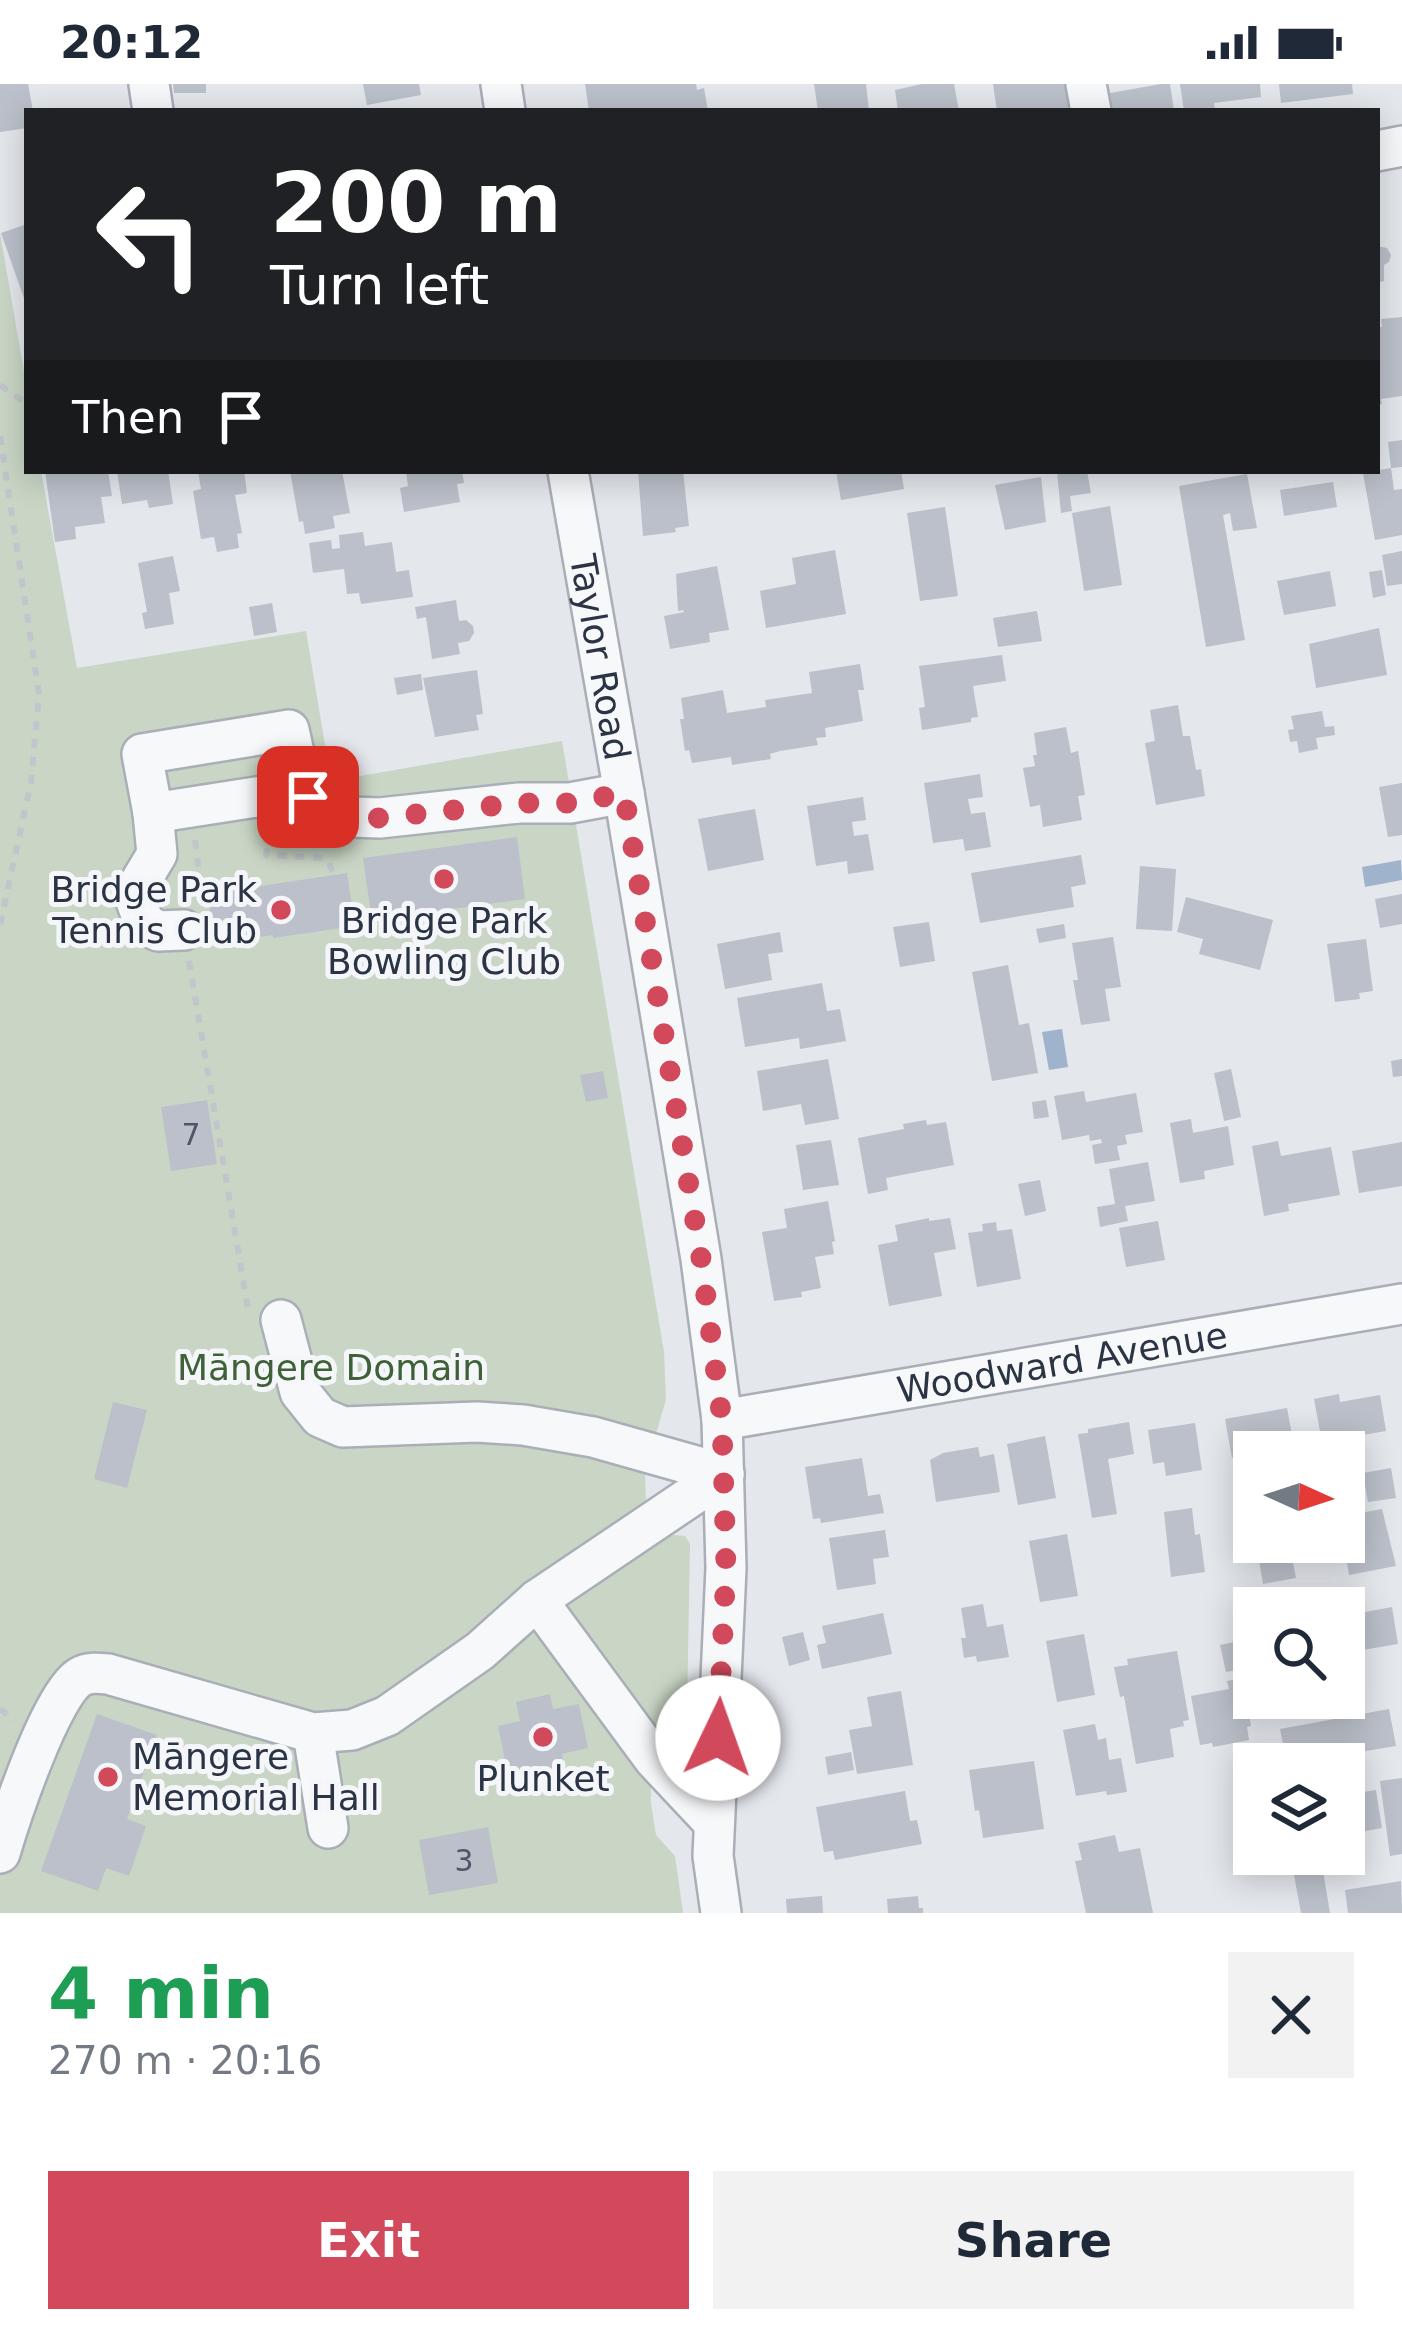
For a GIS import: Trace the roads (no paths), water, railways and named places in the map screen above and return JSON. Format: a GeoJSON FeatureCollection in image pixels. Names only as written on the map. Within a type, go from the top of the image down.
{"type":"FeatureCollection","features":[{"type":"Feature","properties":{"kind":"street","name":"Taylor Road"},"geometry":{"type":"LineString","coordinates":[[569,474],[701,1258],[722,1420],[726,1568],[713,1856],[721,1913]]}},
{"type":"Feature","properties":{"kind":"street"},"geometry":{"type":"LineString","coordinates":[[191,927],[158,932],[144,923],[136,901],[157,854],[142,754],[289,730],[308,796],[326,810],[351,817],[570,803],[624,793]]}},
{"type":"Feature","properties":{"kind":"street"},"geometry":{"type":"LineString","coordinates":[[153,813],[308,796]]}},
{"type":"Feature","properties":{"kind":"street","name":"Woodward Avenue"},"geometry":{"type":"LineString","coordinates":[[722,1420],[1402,1304]]}},
{"type":"Feature","properties":{"kind":"street"},"geometry":{"type":"LineString","coordinates":[[280,1321],[300,1392],[320,1418],[343,1427],[477,1422],[523,1426],[593,1437],[724,1474]]}},
{"type":"Feature","properties":{"kind":"street"},"geometry":{"type":"LineString","coordinates":[[0,1853],[27,1772],[60,1702],[81,1676],[108,1674],[313,1733],[352,1730],[387,1716],[480,1651],[537,1600],[724,1474]]}},
{"type":"Feature","properties":{"kind":"street"},"geometry":{"type":"LineString","coordinates":[[537,1600],[654,1759],[714,1823]]}},
{"type":"Feature","properties":{"kind":"street"},"geometry":{"type":"LineString","coordinates":[[313,1733],[328,1828]]}},
{"type":"Feature","properties":{"kind":"water"},"geometry":{"type":"Polygon","coordinates":[[[1401,860],[1402,880],[1365,887],[1362,867],[1401,860]]]}},
{"type":"Feature","properties":{"kind":"water"},"geometry":{"type":"Polygon","coordinates":[[[1062,1029],[1068,1067],[1049,1070],[1042,1032],[1062,1029]]]}},
{"type":"Feature","properties":{"kind":"place","name":"Bridge Park Bowling Club"},"geometry":{"type":"Point","coordinates":[444,879]}},
{"type":"Feature","properties":{"kind":"place","name":"Bridge Park Tennis Club"},"geometry":{"type":"Point","coordinates":[281,910]}},
{"type":"Feature","properties":{"kind":"place","name":"Plunket"},"geometry":{"type":"Point","coordinates":[543,1737]}},
{"type":"Feature","properties":{"kind":"place","name":"Māngere Memorial Hall"},"geometry":{"type":"Point","coordinates":[108,1777]}},
{"type":"Feature","properties":{"kind":"park label","name":"Māngere Domain"},"geometry":{"type":"Point","coordinates":[331,1367]}}]}
